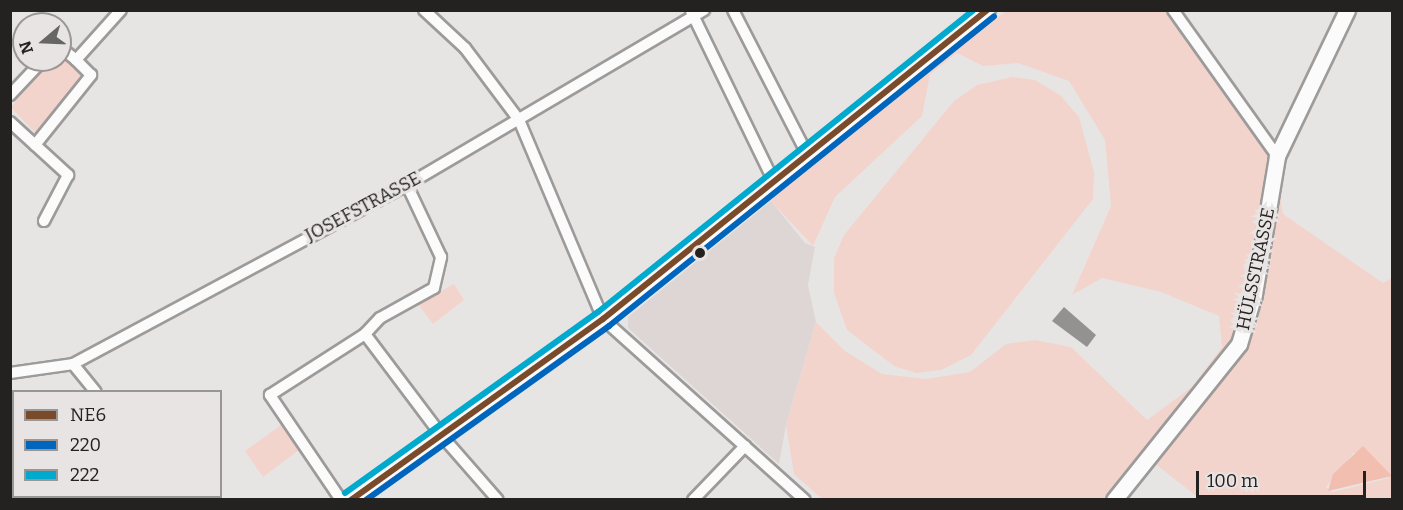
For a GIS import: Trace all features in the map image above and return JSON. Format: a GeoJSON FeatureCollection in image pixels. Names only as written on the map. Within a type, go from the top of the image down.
{"type":"FeatureCollection","features":[{"type":"Feature","properties":{"kind":"main road","name":"HÜLSSTRASSE"},"geometry":{"type":"LineString","coordinates":[[1114,500],[1239,344],[1254,294],[1277,156],[1347,10]]}},
{"type":"Feature","properties":{"kind":"street"},"geometry":{"type":"LineString","coordinates":[[76,60],[121,10]]}},
{"type":"Feature","properties":{"kind":"street"},"geometry":{"type":"LineString","coordinates":[[424,10],[465,48],[519,120],[603,319],[806,500]]}},
{"type":"Feature","properties":{"kind":"street"},"geometry":{"type":"LineString","coordinates":[[733,10],[807,154]]}},
{"type":"Feature","properties":{"kind":"street"},"geometry":{"type":"LineString","coordinates":[[350,500],[603,319],[988,10]]}},
{"type":"Feature","properties":{"kind":"street"},"geometry":{"type":"LineString","coordinates":[[1173,10],[1277,156]]}},
{"type":"Feature","properties":{"kind":"street"},"geometry":{"type":"LineString","coordinates":[[697,12],[774,182]]}},
{"type":"Feature","properties":{"kind":"street","name":"JOSEFSTRASSE"},"geometry":{"type":"LineString","coordinates":[[10,373],[73,364],[407,185],[697,12]]}},
{"type":"Feature","properties":{"kind":"street"},"geometry":{"type":"LineString","coordinates":[[35,145],[91,75],[72,57]]}},
{"type":"Feature","properties":{"kind":"street"},"geometry":{"type":"LineString","coordinates":[[10,95],[32,72]]}},
{"type":"Feature","properties":{"kind":"street"},"geometry":{"type":"LineString","coordinates":[[10,122],[68,175],[44,221]]}},
{"type":"Feature","properties":{"kind":"street"},"geometry":{"type":"LineString","coordinates":[[341,500],[270,395],[365,334],[380,318],[434,288],[441,257],[407,185]]}},
{"type":"Feature","properties":{"kind":"street"},"geometry":{"type":"LineString","coordinates":[[365,334],[441,435],[498,500]]}},
{"type":"Feature","properties":{"kind":"street"},"geometry":{"type":"LineString","coordinates":[[73,364],[94,390]]}},
{"type":"Feature","properties":{"kind":"street"},"geometry":{"type":"LineString","coordinates":[[693,500],[745,446]]}},
{"type":"Feature","properties":{"kind":"shaded area"},"geometry":{"type":"Polygon","coordinates":[[[1006,11],[1164,11],[1273,156],[1283,214],[1383,283],[1392,278],[1392,499],[1200,499],[1144,455],[1107,499],[822,499],[794,474],[786,425],[816,322],[845,351],[882,374],[926,379],[970,372],[1006,344],[1035,340],[1071,347],[1147,420],[1192,387],[1222,347],[1219,316],[1161,292],[1102,278],[1072,295],[1111,206],[1105,140],[1069,81],[1018,63],[983,66],[957,53],[930,74],[922,116],[835,197],[813,246],[771,201],[795,171],[1006,11]],[[1354,452],[1326,487],[1333,492],[1389,478],[1354,452]]]}},
{"type":"Feature","properties":{"kind":"shaded area"},"geometry":{"type":"Polygon","coordinates":[[[72,66],[85,78],[37,135],[11,107],[40,72],[72,72],[72,66]]]}},
{"type":"Feature","properties":{"kind":"shaded area"},"geometry":{"type":"Polygon","coordinates":[[[1012,77],[1035,80],[1060,95],[1079,117],[1094,172],[1093,199],[971,355],[941,370],[916,373],[894,366],[847,330],[834,293],[834,258],[844,235],[954,101],[977,85],[1012,77]]]}},
{"type":"Feature","properties":{"kind":"shaded area"},"geometry":{"type":"Polygon","coordinates":[[[771,201],[805,243],[815,247],[808,285],[816,322],[786,425],[779,464],[628,328],[628,317],[771,201]]]}},
{"type":"Feature","properties":{"kind":"shaded area"},"geometry":{"type":"Polygon","coordinates":[[[454,284],[464,300],[433,324],[418,304],[454,284]]]}},
{"type":"Feature","properties":{"kind":"shaded area"},"geometry":{"type":"Polygon","coordinates":[[[281,425],[299,450],[263,477],[245,451],[281,425]]]}},
{"type":"Feature","properties":{"kind":"shaded area"},"geometry":{"type":"Polygon","coordinates":[[[1363,446],[1392,476],[1328,491],[1333,474],[1363,446]]]}},
{"type":"Feature","properties":{"kind":"building"},"geometry":{"type":"Polygon","coordinates":[[[1064,307],[1096,335],[1087,347],[1052,321],[1064,307]]]}},
{"type":"Feature","properties":{"kind":"transit line","name":"222"},"geometry":{"type":"LineString","coordinates":[[345,493],[598,312],[973,10]]}},
{"type":"Feature","properties":{"kind":"transit line","name":"NE6"},"geometry":{"type":"LineString","coordinates":[[351,500],[603,319],[987,10]]}},
{"type":"Feature","properties":{"kind":"transit line","name":"220"},"geometry":{"type":"LineString","coordinates":[[366,500],[609,326],[994,17]]}}]}
